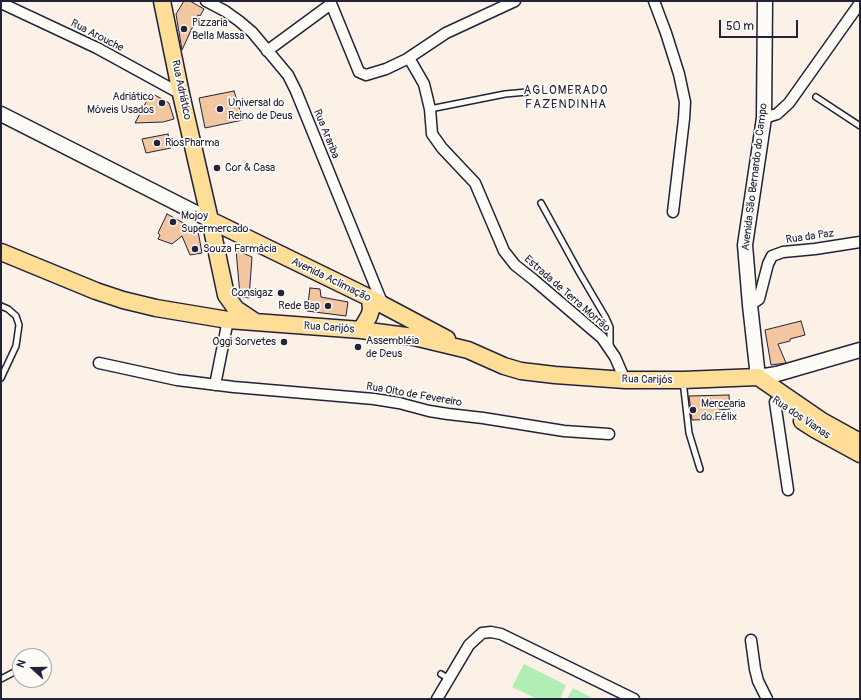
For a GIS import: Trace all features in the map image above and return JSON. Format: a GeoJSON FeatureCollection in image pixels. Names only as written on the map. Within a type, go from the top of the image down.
{"type":"FeatureCollection","features":[{"type":"Feature","properties":{"kind":"main road","name":"Rua Adriático"},"geometry":{"type":"LineString","coordinates":[[162,1],[181,94],[226,295],[236,309],[256,322]]}},
{"type":"Feature","properties":{"kind":"main road","name":"Avenida São Bernardo do Campo"},"geometry":{"type":"LineString","coordinates":[[752,377],[750,305],[745,245],[764,118],[765,1]]}},
{"type":"Feature","properties":{"kind":"main road","name":"Avenida Aclimação"},"geometry":{"type":"LineString","coordinates":[[1,114],[376,302],[468,350]]}},
{"type":"Feature","properties":{"kind":"main road","name":"Rua Carijós"},"geometry":{"type":"LineString","coordinates":[[1,252],[123,300],[195,315],[228,320],[361,330],[414,337],[468,350],[504,366],[521,371],[625,380],[683,380],[752,377]]}},
{"type":"Feature","properties":{"kind":"main road"},"geometry":{"type":"LineString","coordinates":[[195,315],[216,308],[226,295]]}},
{"type":"Feature","properties":{"kind":"main road"},"geometry":{"type":"LineString","coordinates":[[361,330],[369,316],[370,310],[376,302]]}},
{"type":"Feature","properties":{"kind":"main road"},"geometry":{"type":"LineString","coordinates":[[752,377],[777,374],[860,350]]}},
{"type":"Feature","properties":{"kind":"main road","name":"Rua dos Vianas"},"geometry":{"type":"LineString","coordinates":[[752,377],[775,402],[816,430],[860,454]]}},
{"type":"Feature","properties":{"kind":"main road","name":"Rua dos Vianas"},"geometry":{"type":"LineString","coordinates":[[752,377],[822,421],[860,442]]}},
{"type":"Feature","properties":{"kind":"street","name":"Rua Arariba"},"geometry":{"type":"LineString","coordinates":[[206,1],[225,11],[252,32],[288,75],[296,91],[376,302]]}},
{"type":"Feature","properties":{"kind":"street"},"geometry":{"type":"LineString","coordinates":[[267,51],[331,2],[359,72],[366,75],[386,69],[409,58],[446,33],[515,1]]}},
{"type":"Feature","properties":{"kind":"street"},"geometry":{"type":"LineString","coordinates":[[654,1],[679,74],[685,102],[673,212]]}},
{"type":"Feature","properties":{"kind":"street","name":"Rua Arouche"},"geometry":{"type":"LineString","coordinates":[[1,2],[97,48],[181,94]]}},
{"type":"Feature","properties":{"kind":"street"},"geometry":{"type":"LineString","coordinates":[[764,118],[777,114],[789,103],[860,3]]}},
{"type":"Feature","properties":{"kind":"street","name":"Estrada de Terra Morrão"},"geometry":{"type":"LineString","coordinates":[[409,58],[424,84],[430,109],[432,134],[442,148],[475,183],[504,251],[515,265],[602,338],[615,356],[625,380]]}},
{"type":"Feature","properties":{"kind":"street","name":"Rua da Paz"},"geometry":{"type":"LineString","coordinates":[[750,305],[759,299],[768,264],[772,256],[784,252],[860,242]]}},
{"type":"Feature","properties":{"kind":"street"},"geometry":{"type":"LineString","coordinates":[[215,385],[228,320]]}},
{"type":"Feature","properties":{"kind":"street","name":"Rua Oito de Fevereiro"},"geometry":{"type":"LineString","coordinates":[[99,363],[177,380],[215,385],[374,399],[448,414],[564,431],[609,434]]}},
{"type":"Feature","properties":{"kind":"street"},"geometry":{"type":"LineString","coordinates":[[775,402],[788,490]]}},
{"type":"Feature","properties":{"kind":"street"},"geometry":{"type":"LineString","coordinates":[[437,699],[445,677],[469,645],[482,634],[491,632],[501,634],[634,699]]}},
{"type":"Feature","properties":{"kind":"street"},"geometry":{"type":"LineString","coordinates":[[751,640],[754,669],[767,699]]}},
{"type":"Feature","properties":{"kind":"lane"},"geometry":{"type":"LineString","coordinates":[[430,109],[505,94],[527,92]]}},
{"type":"Feature","properties":{"kind":"lane"},"geometry":{"type":"LineString","coordinates":[[816,97],[860,126]]}},
{"type":"Feature","properties":{"kind":"lane"},"geometry":{"type":"LineString","coordinates":[[541,203],[606,318],[610,327],[610,348]]}},
{"type":"Feature","properties":{"kind":"lane"},"geometry":{"type":"LineString","coordinates":[[1,306],[8,309],[16,316],[19,325],[16,346],[1,378]]}},
{"type":"Feature","properties":{"kind":"lane"},"geometry":{"type":"LineString","coordinates":[[683,380],[689,433],[700,469]]}},
{"type":"Feature","properties":{"kind":"lane"},"geometry":{"type":"LineString","coordinates":[[1,679],[12,673]]}},
{"type":"Feature","properties":{"kind":"green space"},"geometry":{"type":"Polygon","coordinates":[[[524,664],[566,685],[560,699],[537,699],[512,687],[524,664]]]}},
{"type":"Feature","properties":{"kind":"green space"},"geometry":{"type":"Polygon","coordinates":[[[573,688],[595,699],[567,699],[573,688]]]}},
{"type":"Feature","properties":{"kind":"building"},"geometry":{"type":"Polygon","coordinates":[[[184,1],[190,1],[204,9],[200,16],[198,15],[182,50],[176,14],[184,1]]]}},
{"type":"Feature","properties":{"kind":"building","name":"Universal do Reino de Deus"},"geometry":{"type":"Polygon","coordinates":[[[234,91],[243,120],[205,128],[199,98],[234,91]]]}},
{"type":"Feature","properties":{"kind":"building"},"geometry":{"type":"Polygon","coordinates":[[[151,93],[169,103],[174,119],[163,122],[135,123],[151,93]]]}},
{"type":"Feature","properties":{"kind":"building","name":"RiosPharma"},"geometry":{"type":"Polygon","coordinates":[[[168,134],[171,148],[146,153],[142,139],[168,134]]]}},
{"type":"Feature","properties":{"kind":"building","name":"Mojoy Supermercado"},"geometry":{"type":"Polygon","coordinates":[[[167,214],[198,231],[202,253],[190,255],[182,236],[172,244],[158,239],[160,235],[158,233],[167,214]]]}},
{"type":"Feature","properties":{"kind":"building"},"geometry":{"type":"Polygon","coordinates":[[[236,250],[252,257],[249,298],[240,295],[236,250]]]}},
{"type":"Feature","properties":{"kind":"building","name":"Rede Bap"},"geometry":{"type":"Polygon","coordinates":[[[310,288],[320,289],[321,297],[348,302],[346,316],[307,311],[310,288]]]}},
{"type":"Feature","properties":{"kind":"building"},"geometry":{"type":"Polygon","coordinates":[[[801,321],[805,335],[778,344],[786,363],[771,365],[765,330],[801,321]]]}},
{"type":"Feature","properties":{"kind":"building"},"geometry":{"type":"Polygon","coordinates":[[[729,395],[730,409],[719,410],[720,419],[692,420],[689,396],[729,395]]]}},
{"type":"Feature","properties":{"kind":"place","name":"Pizzaria Bella Massa"},"geometry":{"type":"Point","coordinates":[184,29]}},
{"type":"Feature","properties":{"kind":"place","name":"Adriático Móveis Usados"},"geometry":{"type":"Point","coordinates":[162,103]}},
{"type":"Feature","properties":{"kind":"place","name":"Universal do Reino de Deus"},"geometry":{"type":"Point","coordinates":[220,109]}},
{"type":"Feature","properties":{"kind":"place","name":"RiosPharma"},"geometry":{"type":"Point","coordinates":[157,143]}},
{"type":"Feature","properties":{"kind":"place","name":"Cor & Casa"},"geometry":{"type":"Point","coordinates":[217,168]}},
{"type":"Feature","properties":{"kind":"place","name":"Mojoy Supermercado"},"geometry":{"type":"Point","coordinates":[173,222]}},
{"type":"Feature","properties":{"kind":"place","name":"Souza Farmácia"},"geometry":{"type":"Point","coordinates":[195,249]}},
{"type":"Feature","properties":{"kind":"place","name":"Consigaz"},"geometry":{"type":"Point","coordinates":[281,293]}},
{"type":"Feature","properties":{"kind":"place","name":"Rede Bap"},"geometry":{"type":"Point","coordinates":[328,306]}},
{"type":"Feature","properties":{"kind":"place","name":"Oggi Sorvetes"},"geometry":{"type":"Point","coordinates":[284,342]}},
{"type":"Feature","properties":{"kind":"place","name":"Assembléia de Deus"},"geometry":{"type":"Point","coordinates":[358,347]}},
{"type":"Feature","properties":{"kind":"place","name":"Mercearia do Félix"},"geometry":{"type":"Point","coordinates":[693,410]}},
{"type":"Feature","properties":{"kind":"district","name":"AGLOMERADO FAZENDINHA"},"geometry":{"type":"Point","coordinates":[566,98]}}]}
